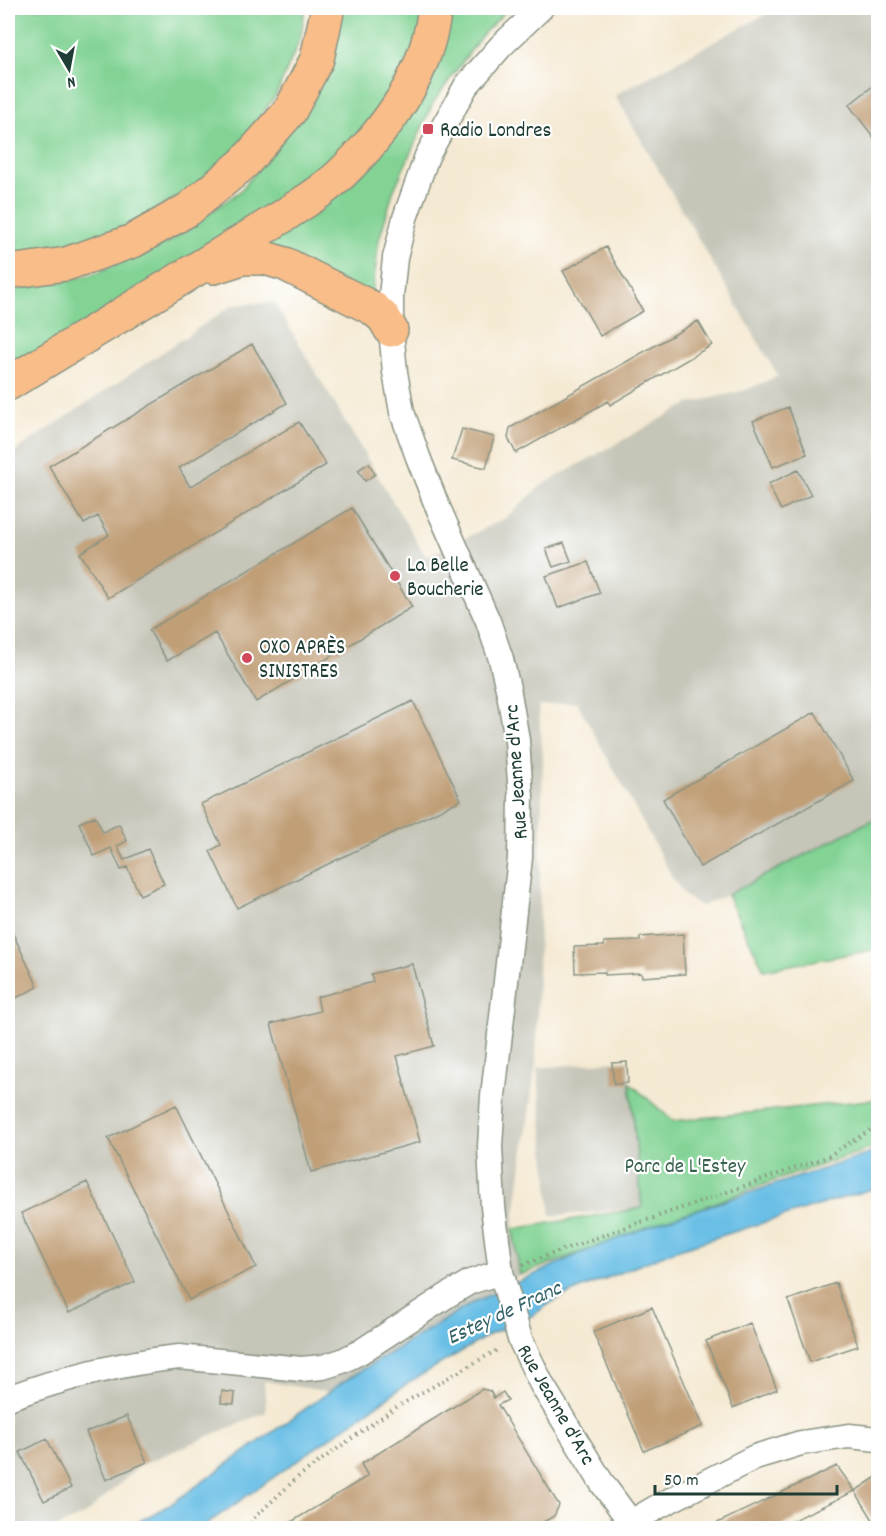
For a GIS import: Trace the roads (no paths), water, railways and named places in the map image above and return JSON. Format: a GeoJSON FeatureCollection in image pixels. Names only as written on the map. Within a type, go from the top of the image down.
{"type":"FeatureCollection","features":[{"type":"Feature","properties":{"kind":"highway"},"geometry":{"type":"LineString","coordinates":[[8,272],[66,264],[133,241],[199,201],[244,163],[290,111],[317,59],[326,8]]}},
{"type":"Feature","properties":{"kind":"highway"},"geometry":{"type":"LineString","coordinates":[[8,384],[285,215],[327,187],[348,169],[384,127],[409,90],[425,54],[435,8]]}},
{"type":"Feature","properties":{"kind":"highway"},"geometry":{"type":"LineString","coordinates":[[183,277],[243,258],[265,258],[305,273],[374,309],[384,318],[391,330]]}},
{"type":"Feature","properties":{"kind":"street","name":"Rue Jeanne d'Arc"},"geometry":{"type":"LineString","coordinates":[[541,8],[501,46],[466,86],[427,156],[405,218],[395,258],[391,296],[391,330],[402,412],[436,503],[491,630],[509,693],[517,741],[521,797],[520,858],[492,1096],[490,1147],[493,1207],[503,1279],[518,1333],[534,1370],[553,1405],[629,1526]]}},
{"type":"Feature","properties":{"kind":"street"},"geometry":{"type":"LineString","coordinates":[[8,1398],[74,1376],[179,1357],[301,1369],[323,1367],[360,1352],[470,1282],[503,1279]]}},
{"type":"Feature","properties":{"kind":"street"},"geometry":{"type":"LineString","coordinates":[[629,1526],[755,1457],[801,1443],[849,1436],[879,1439]]}},
{"type":"Feature","properties":{"kind":"water","name":"Estey de Franc"},"geometry":{"type":"Polygon","coordinates":[[[878,1151],[878,1187],[676,1250],[558,1298],[533,1315],[491,1334],[411,1381],[201,1528],[127,1528],[171,1504],[346,1380],[474,1302],[579,1254],[662,1221],[878,1151]]]}},
{"type":"Feature","properties":{"kind":"place","name":"Radio Londres"},"geometry":{"type":"Point","coordinates":[428,129]}},
{"type":"Feature","properties":{"kind":"place","name":"La Belle Boucherie"},"geometry":{"type":"Point","coordinates":[395,576]}},
{"type":"Feature","properties":{"kind":"place","name":"OXO APRÈS SINISTRES"},"geometry":{"type":"Point","coordinates":[247,658]}},
{"type":"Feature","properties":{"kind":"park label","name":"Parc de L'Estey"},"geometry":{"type":"Point","coordinates":[685,1165]}}]}
